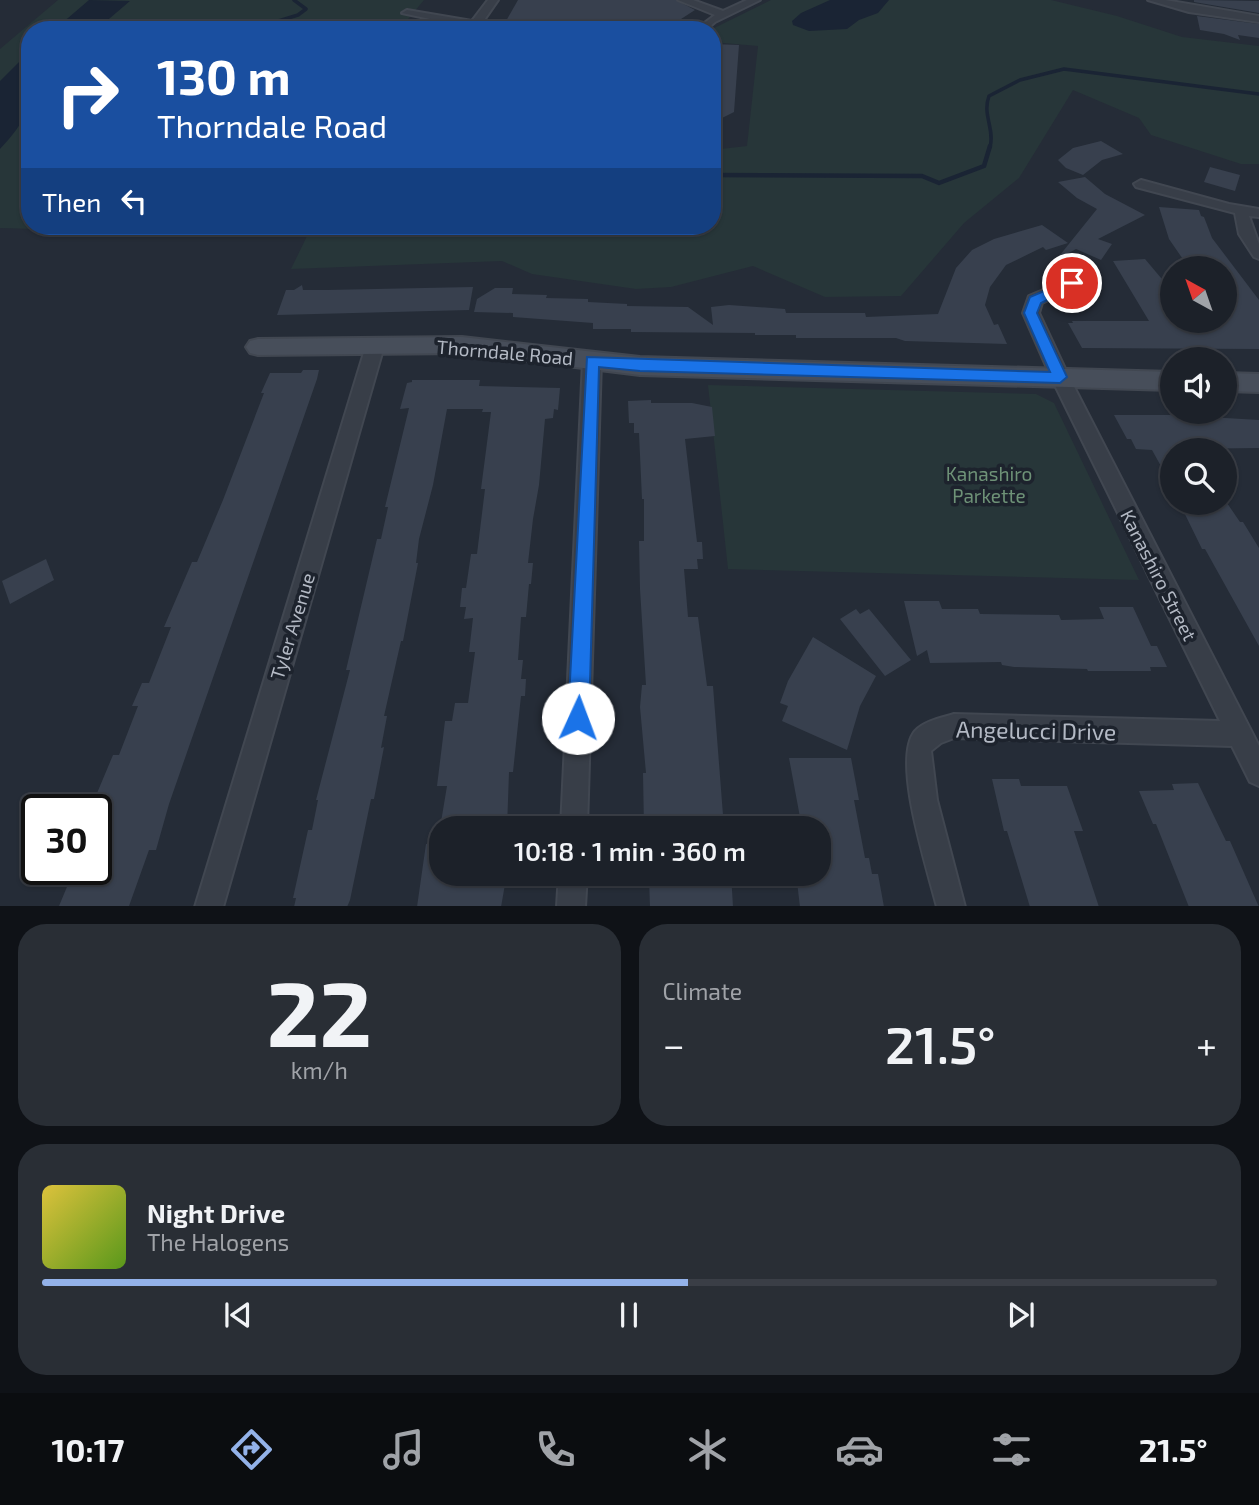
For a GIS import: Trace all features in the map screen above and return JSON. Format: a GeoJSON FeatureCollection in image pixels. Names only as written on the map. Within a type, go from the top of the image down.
{"type":"FeatureCollection","features":[{"type":"Feature","properties":{"kind":"street"},"geometry":{"type":"LineString","coordinates":[[477,21],[493,0]]}},
{"type":"Feature","properties":{"kind":"street"},"geometry":{"type":"LineString","coordinates":[[683,0],[723,14]]}},
{"type":"Feature","properties":{"kind":"street"},"geometry":{"type":"LineString","coordinates":[[710,21],[755,0]]}},
{"type":"Feature","properties":{"kind":"street"},"geometry":{"type":"LineString","coordinates":[[1153,0],[1189,9],[1259,19]]}},
{"type":"Feature","properties":{"kind":"street"},"geometry":{"type":"LineString","coordinates":[[407,13],[445,21]]}},
{"type":"Feature","properties":{"kind":"street"},"geometry":{"type":"LineString","coordinates":[[1141,184],[1185,193],[1242,212],[1259,213]]}},
{"type":"Feature","properties":{"kind":"street"},"geometry":{"type":"LineString","coordinates":[[1242,212],[1242,224],[1249,242],[1259,254]]}},
{"type":"Feature","properties":{"kind":"street","name":"Kanashiro Street"},"geometry":{"type":"LineString","coordinates":[[1072,283],[1035,300],[1031,313],[1060,377],[1259,773]]}},
{"type":"Feature","properties":{"kind":"street","name":"Thorndale Road"},"geometry":{"type":"LineString","coordinates":[[258,346],[489,347],[640,366],[1160,381]]}},
{"type":"Feature","properties":{"kind":"street","name":"Tyler Avenue"},"geometry":{"type":"LineString","coordinates":[[209,906],[375,346]]}},
{"type":"Feature","properties":{"kind":"street"},"geometry":{"type":"LineString","coordinates":[[574,816],[592,361]]}},
{"type":"Feature","properties":{"kind":"street"},"geometry":{"type":"LineString","coordinates":[[1237,382],[1259,383]]}},
{"type":"Feature","properties":{"kind":"street","name":"Angelucci Drive"},"geometry":{"type":"LineString","coordinates":[[951,906],[920,776],[918,749],[928,735],[954,726],[1240,734]]}},
{"type":"Feature","properties":{"kind":"street"},"geometry":{"type":"LineString","coordinates":[[571,906],[572,886]]}},
{"type":"Feature","properties":{"kind":"green space"},"geometry":{"type":"Polygon","coordinates":[[[58,0],[424,0],[406,21],[33,21],[58,0]]]}},
{"type":"Feature","properties":{"kind":"green space"},"geometry":{"type":"Polygon","coordinates":[[[771,0],[1051,0],[1117,16],[1182,37],[1259,46],[1259,164],[1241,164],[1151,135],[1139,118],[1073,90],[1019,178],[964,223],[901,296],[825,297],[753,266],[671,287],[636,289],[532,274],[502,261],[291,269],[307,236],[269,235],[721,235],[721,149],[747,146],[758,46],[721,43],[721,25],[771,0]]]}},
{"type":"Feature","properties":{"kind":"green space"},"geometry":{"type":"Polygon","coordinates":[[[21,31],[21,229],[0,228],[0,49],[21,31]]]}},
{"type":"Feature","properties":{"kind":"green space","name":"Kanashiro Parkette"},"geometry":{"type":"Polygon","coordinates":[[[708,385],[1036,394],[1054,403],[1139,580],[728,569],[708,385]]]}},
{"type":"Feature","properties":{"kind":"water"},"geometry":{"type":"Polygon","coordinates":[[[89,0],[130,1],[107,21],[64,21],[89,0]]]}},
{"type":"Feature","properties":{"kind":"water"},"geometry":{"type":"Polygon","coordinates":[[[830,0],[889,0],[878,13],[859,20],[847,29],[809,31],[793,25],[792,21],[801,13],[830,0]]]}},
{"type":"Feature","properties":{"kind":"water"},"geometry":{"type":"Polygon","coordinates":[[[21,60],[21,122],[0,149],[0,81],[21,60]]]}},
{"type":"Feature","properties":{"kind":"building"},"geometry":{"type":"Polygon","coordinates":[[[518,0],[676,0],[695,10],[678,21],[506,21],[518,0]]]}},
{"type":"Feature","properties":{"kind":"building"},"geometry":{"type":"Polygon","coordinates":[[[1259,1],[1259,13],[1194,2],[1259,1]]]}},
{"type":"Feature","properties":{"kind":"building"},"geometry":{"type":"Polygon","coordinates":[[[1197,16],[1259,24],[1259,38],[1238,35],[1240,40],[1200,30],[1197,16]]]}},
{"type":"Feature","properties":{"kind":"building"},"geometry":{"type":"Polygon","coordinates":[[[721,44],[739,45],[734,112],[721,118],[721,44]]]}},
{"type":"Feature","properties":{"kind":"building"},"geometry":{"type":"Polygon","coordinates":[[[1101,141],[1123,154],[1102,160],[1083,175],[1066,168],[1058,160],[1073,148],[1101,141]]]}},
{"type":"Feature","properties":{"kind":"building"},"geometry":{"type":"Polygon","coordinates":[[[1210,167],[1240,175],[1235,191],[1204,182],[1210,167]]]}},
{"type":"Feature","properties":{"kind":"building"},"geometry":{"type":"Polygon","coordinates":[[[1085,177],[1105,194],[1145,215],[1098,239],[1112,244],[1101,260],[1076,249],[1056,260],[1097,209],[1077,198],[1058,182],[1085,177]]]}},
{"type":"Feature","properties":{"kind":"building"},"geometry":{"type":"Polygon","coordinates":[[[1159,207],[1199,210],[1212,238],[1226,256],[1181,256],[1169,239],[1159,207]]]}},
{"type":"Feature","properties":{"kind":"building"},"geometry":{"type":"Polygon","coordinates":[[[1042,225],[1068,243],[1046,250],[1043,247],[1006,265],[990,287],[985,305],[1007,344],[905,341],[896,338],[796,338],[796,335],[755,333],[631,332],[631,329],[593,329],[593,323],[513,317],[513,313],[474,312],[477,299],[495,288],[513,288],[512,294],[547,295],[546,298],[588,299],[588,302],[627,306],[688,307],[713,325],[711,307],[729,305],[785,309],[786,313],[865,313],[866,317],[938,314],[956,268],[972,250],[994,239],[1042,225]]]}},
{"type":"Feature","properties":{"kind":"building"},"geometry":{"type":"Polygon","coordinates":[[[1145,259],[1160,277],[1160,333],[1237,333],[1237,271],[1259,300],[1259,349],[1082,348],[1068,323],[1073,323],[1072,321],[1149,321],[1113,261],[1145,259]]]}},
{"type":"Feature","properties":{"kind":"building"},"geometry":{"type":"Polygon","coordinates":[[[302,285],[303,290],[473,287],[469,310],[277,315],[286,290],[294,290],[302,285]]]}},
{"type":"Feature","properties":{"kind":"building"},"geometry":{"type":"Polygon","coordinates":[[[303,370],[319,370],[169,804],[156,850],[149,850],[129,906],[59,906],[68,885],[112,885],[112,794],[97,794],[113,755],[119,755],[138,706],[132,706],[142,683],[149,683],[171,627],[164,627],[192,562],[197,562],[223,500],[270,373],[301,373],[303,370]]]}},
{"type":"Feature","properties":{"kind":"building"},"geometry":{"type":"Polygon","coordinates":[[[412,380],[480,380],[479,386],[560,388],[558,410],[554,409],[553,418],[545,419],[528,563],[533,563],[531,584],[526,617],[521,617],[518,660],[523,660],[521,679],[526,679],[525,696],[521,696],[513,772],[509,772],[507,816],[442,816],[447,786],[437,786],[445,721],[452,721],[455,703],[468,703],[475,652],[469,652],[473,618],[464,619],[466,607],[460,607],[471,554],[477,554],[485,489],[481,489],[491,412],[482,412],[483,409],[447,409],[433,485],[419,539],[418,563],[403,641],[384,716],[387,716],[381,748],[384,747],[374,799],[371,799],[350,900],[347,906],[294,906],[296,898],[293,898],[308,830],[312,830],[316,800],[350,670],[346,670],[377,539],[381,539],[388,507],[385,507],[409,408],[400,409],[407,383],[412,380]]]}},
{"type":"Feature","properties":{"kind":"building"},"geometry":{"type":"Polygon","coordinates":[[[651,400],[651,403],[692,403],[712,407],[715,436],[685,439],[697,542],[702,542],[703,559],[697,559],[698,569],[684,569],[688,617],[698,617],[707,686],[713,686],[723,816],[644,816],[643,773],[646,773],[640,707],[642,685],[646,685],[639,541],[644,541],[644,499],[639,433],[634,433],[634,423],[629,423],[628,401],[651,400]]]}},
{"type":"Feature","properties":{"kind":"building"},"geometry":{"type":"Polygon","coordinates":[[[1114,415],[1160,415],[1160,424],[1237,424],[1237,419],[1259,420],[1259,448],[1237,448],[1237,438],[1160,438],[1160,464],[1152,450],[1136,449],[1131,439],[1127,439],[1114,415]]]}},
{"type":"Feature","properties":{"kind":"building"},"geometry":{"type":"Polygon","coordinates":[[[1185,515],[1235,515],[1243,522],[1259,548],[1259,646],[1205,549],[1202,549],[1185,515]]]}},
{"type":"Feature","properties":{"kind":"building"},"geometry":{"type":"Polygon","coordinates":[[[46,559],[54,580],[10,604],[2,581],[46,559]]]}},
{"type":"Feature","properties":{"kind":"building"},"geometry":{"type":"Polygon","coordinates":[[[904,601],[939,601],[942,609],[978,609],[980,614],[1059,615],[1061,620],[1104,619],[1099,607],[1133,607],[1151,646],[1157,646],[1167,667],[1150,667],[1151,671],[1088,671],[1014,667],[1002,665],[1001,662],[930,663],[927,650],[917,656],[904,601]]]}},
{"type":"Feature","properties":{"kind":"building"},"geometry":{"type":"Polygon","coordinates":[[[856,609],[860,614],[869,609],[911,660],[885,676],[840,619],[856,609]]]}},
{"type":"Feature","properties":{"kind":"building"},"geometry":{"type":"Polygon","coordinates":[[[813,637],[876,676],[860,706],[847,750],[782,721],[788,706],[780,703],[788,681],[813,637]]]}},
{"type":"Feature","properties":{"kind":"building"},"geometry":{"type":"Polygon","coordinates":[[[789,758],[851,758],[859,800],[854,800],[865,858],[869,858],[872,874],[878,874],[884,906],[800,906],[798,886],[831,886],[831,816],[800,816],[789,758]]]}},
{"type":"Feature","properties":{"kind":"building"},"geometry":{"type":"Polygon","coordinates":[[[992,779],[1019,779],[1021,786],[1067,786],[1083,831],[1074,831],[1099,906],[1030,906],[1007,831],[1004,831],[992,779]]]}},
{"type":"Feature","properties":{"kind":"building"},"geometry":{"type":"Polygon","coordinates":[[[1198,783],[1226,841],[1230,841],[1259,906],[1189,906],[1156,824],[1153,824],[1139,791],[1174,790],[1172,784],[1198,783]]]}},
{"type":"Feature","properties":{"kind":"building"},"geometry":{"type":"Polygon","coordinates":[[[426,844],[429,844],[429,886],[505,886],[501,906],[417,906],[426,844]]]}},
{"type":"Feature","properties":{"kind":"building"},"geometry":{"type":"Polygon","coordinates":[[[649,886],[732,886],[733,906],[650,906],[649,886]]]}},
{"type":"Feature","properties":{"kind":"waterway"},"geometry":{"type":"LineString","coordinates":[[278,21],[298,15],[306,9],[294,0]]}},
{"type":"Feature","properties":{"kind":"waterway"},"geometry":{"type":"LineString","coordinates":[[990,147],[987,109],[989,96],[1020,80],[1064,69],[1259,94]]}},
{"type":"Feature","properties":{"kind":"waterway"},"geometry":{"type":"LineString","coordinates":[[721,175],[922,176],[939,183],[984,166],[990,146]]}},
{"type":"Feature","properties":{"kind":"route"},"geometry":{"type":"LineString","coordinates":[[578,718],[592,361],[640,366],[1060,377],[1031,313],[1035,300],[1072,283]]}}]}
